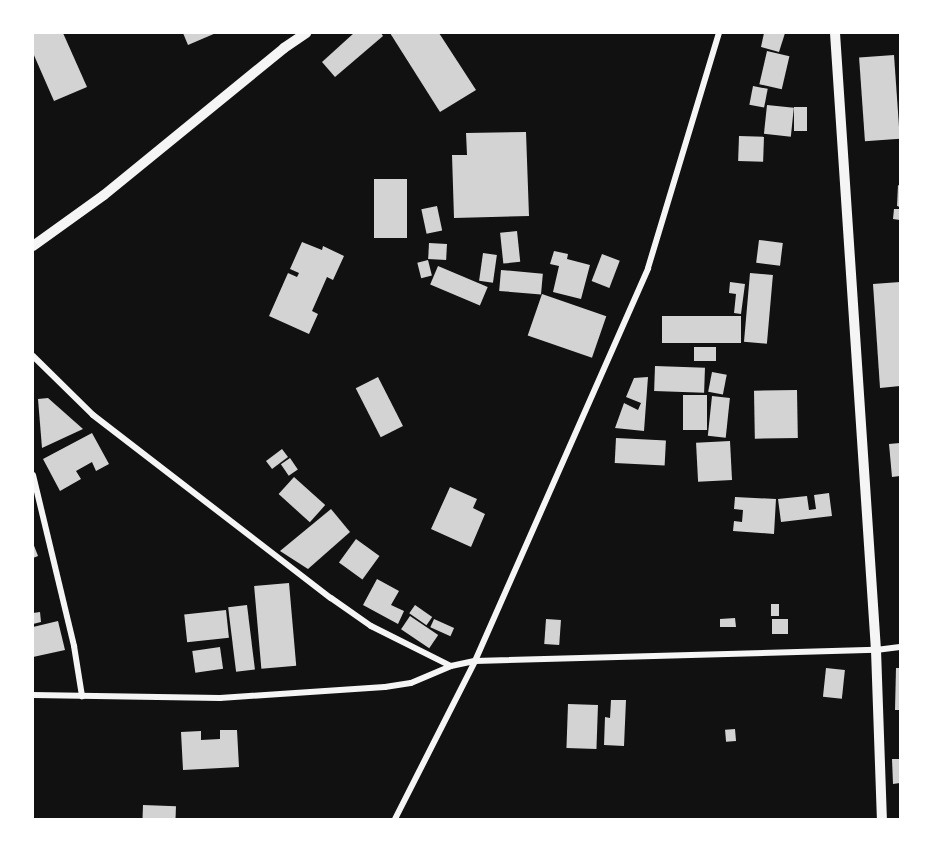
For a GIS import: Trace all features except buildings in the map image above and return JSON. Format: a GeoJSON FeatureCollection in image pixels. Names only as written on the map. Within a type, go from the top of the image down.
{"type":"FeatureCollection","features":[{"type":"Feature","properties":{"kind":"street"},"geometry":{"type":"LineString","coordinates":[[33,246],[104,195],[284,48],[306,33]]}},
{"type":"Feature","properties":{"kind":"street"},"geometry":{"type":"LineString","coordinates":[[395,819],[475,661],[648,268],[719,33]]}},
{"type":"Feature","properties":{"kind":"street"},"geometry":{"type":"LineString","coordinates":[[835,33],[876,650],[882,819]]}},
{"type":"Feature","properties":{"kind":"street"},"geometry":{"type":"LineString","coordinates":[[33,356],[93,415],[331,598],[371,626],[451,666]]}},
{"type":"Feature","properties":{"kind":"street"},"geometry":{"type":"LineString","coordinates":[[33,475],[74,646],[82,696]]}},
{"type":"Feature","properties":{"kind":"street"},"geometry":{"type":"LineString","coordinates":[[33,694],[220,698],[385,687],[411,683],[451,666],[475,661],[876,650],[900,647]]}}]}
